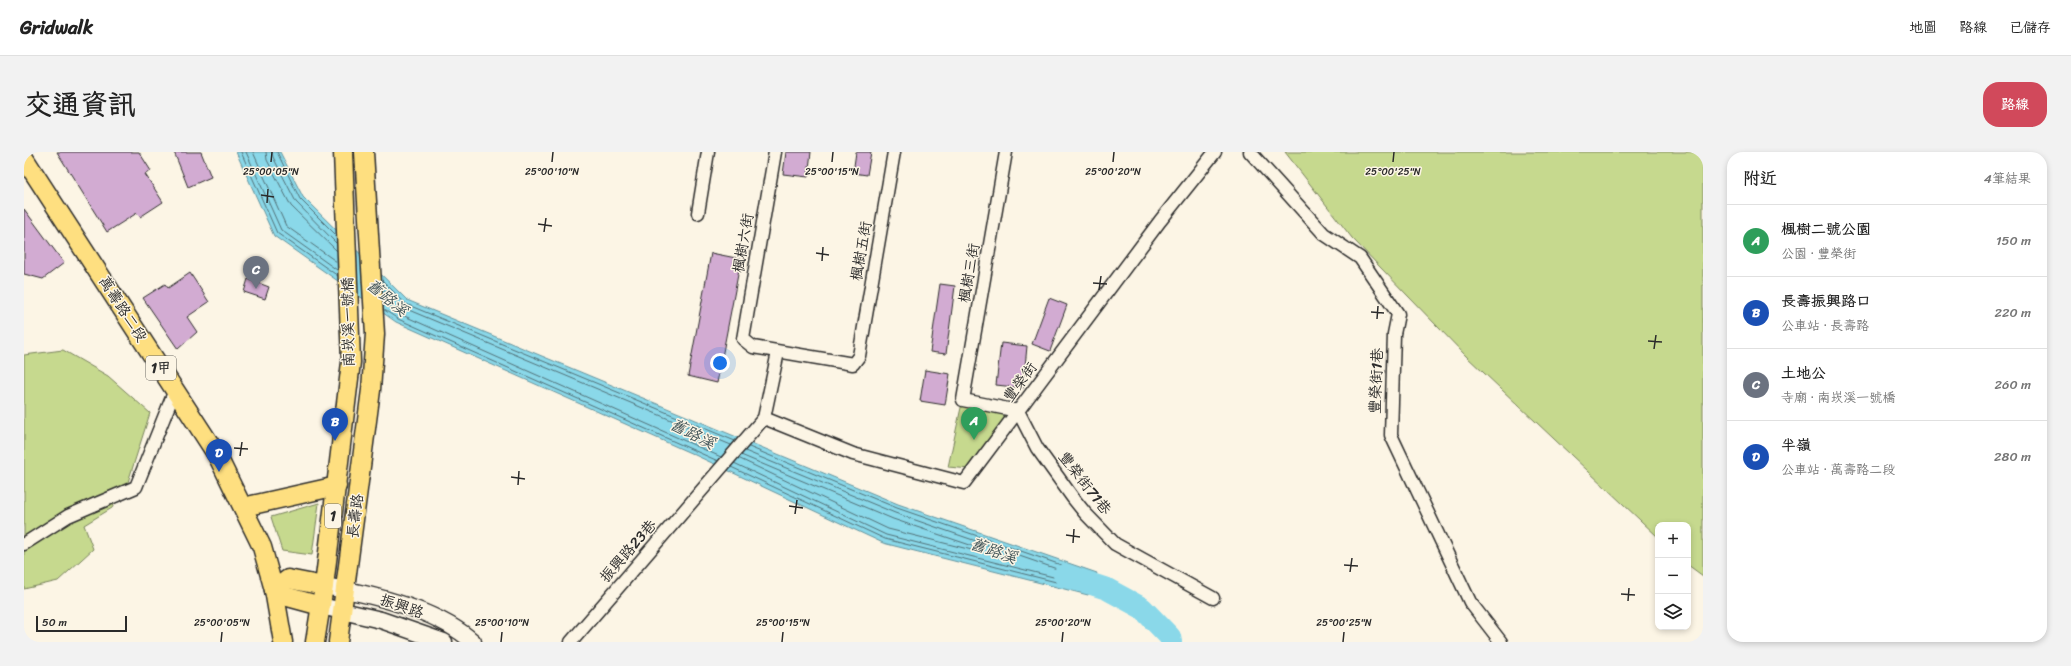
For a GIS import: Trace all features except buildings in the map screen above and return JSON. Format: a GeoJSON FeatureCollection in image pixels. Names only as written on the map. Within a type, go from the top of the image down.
{"type":"FeatureCollection","features":[{"type":"Feature","properties":{"kind":"main road","name":"南崁溪一號橋"},"geometry":{"type":"LineString","coordinates":[[364,152],[375,334],[371,390]]}},
{"type":"Feature","properties":{"kind":"main road","name":"南崁溪一號橋"},"geometry":{"type":"LineString","coordinates":[[343,154],[351,362],[348,390]]}},
{"type":"Feature","properties":{"kind":"main road","name":"萬壽路二段"},"geometry":{"type":"LineString","coordinates":[[24,158],[212,447],[262,547],[274,590],[283,642]]}},
{"type":"Feature","properties":{"kind":"main road","name":"長壽路"},"geometry":{"type":"LineString","coordinates":[[315,642],[324,586],[348,390]]}},
{"type":"Feature","properties":{"kind":"main road","name":"長壽路"},"geometry":{"type":"LineString","coordinates":[[338,642],[344,610],[371,390]]}},
{"type":"Feature","properties":{"kind":"main road"},"geometry":{"type":"LineString","coordinates":[[243,507],[337,486]]}},
{"type":"Feature","properties":{"kind":"main road"},"geometry":{"type":"LineString","coordinates":[[321,606],[288,597],[274,590],[288,579],[324,586]]}},
{"type":"Feature","properties":{"kind":"street"},"geometry":{"type":"LineString","coordinates":[[698,212],[708,152]]}},
{"type":"Feature","properties":{"kind":"street","name":"楓樹六街"},"geometry":{"type":"LineString","coordinates":[[775,152],[743,339],[753,347],[778,352]]}},
{"type":"Feature","properties":{"kind":"street","name":"楓樹五街"},"geometry":{"type":"LineString","coordinates":[[778,352],[853,364],[859,356],[894,152]]}},
{"type":"Feature","properties":{"kind":"street","name":"楓樹三街"},"geometry":{"type":"LineString","coordinates":[[1006,152],[963,400],[1018,411]]}},
{"type":"Feature","properties":{"kind":"street","name":"豐榮街"},"geometry":{"type":"LineString","coordinates":[[764,418],[852,454],[964,483],[1160,221],[1215,152]]}},
{"type":"Feature","properties":{"kind":"street","name":"豐榮街1巷"},"geometry":{"type":"LineString","coordinates":[[1250,152],[1324,234],[1360,258],[1398,314],[1394,334],[1391,435],[1470,602],[1501,642]]}},
{"type":"Feature","properties":{"kind":"street"},"geometry":{"type":"LineString","coordinates":[[764,418],[778,352]]}},
{"type":"Feature","properties":{"kind":"street"},"geometry":{"type":"LineString","coordinates":[[24,544],[68,516],[136,487],[175,390]]}},
{"type":"Feature","properties":{"kind":"street","name":"豐榮街71巷"},"geometry":{"type":"LineString","coordinates":[[1018,411],[1037,448],[1085,513],[1115,544],[1212,598]]}},
{"type":"Feature","properties":{"kind":"street","name":"振興路23巷"},"geometry":{"type":"LineString","coordinates":[[571,642],[764,418]]}},
{"type":"Feature","properties":{"kind":"street","name":"振興路"},"geometry":{"type":"LineString","coordinates":[[324,586],[384,599],[446,622],[473,642]]}},
{"type":"Feature","properties":{"kind":"street","name":"振興路"},"geometry":{"type":"LineString","coordinates":[[321,606],[344,610],[381,620],[444,642]]}},
{"type":"Feature","properties":{"kind":"green space"},"geometry":{"type":"Polygon","coordinates":[[[1285,152],[1703,152],[1703,576],[1691,567],[1691,522],[1655,522],[1655,534],[1466,356],[1352,238],[1285,152]]]}},
{"type":"Feature","properties":{"kind":"green space"},"geometry":{"type":"Polygon","coordinates":[[[63,350],[108,376],[150,413],[128,482],[112,508],[84,525],[93,549],[58,581],[24,589],[24,355],[63,350]]]}},
{"type":"Feature","properties":{"kind":"green space"},"geometry":{"type":"Polygon","coordinates":[[[962,403],[1016,414],[970,469],[948,467],[962,403]]]}},
{"type":"Feature","properties":{"kind":"green space"},"geometry":{"type":"Polygon","coordinates":[[[319,503],[312,555],[282,551],[271,517],[319,503]]]}},
{"type":"Feature","properties":{"kind":"water"},"geometry":{"type":"Polygon","coordinates":[[[236,152],[280,152],[303,197],[407,300],[898,504],[1097,573],[1088,595],[883,543],[695,455],[396,322],[274,236],[236,152]]]}},
{"type":"Feature","properties":{"kind":"waterway","name":"舊路溪"},"geometry":{"type":"LineString","coordinates":[[1064,575],[1107,589],[1142,608],[1170,637],[1171,642]]}},
{"type":"Feature","properties":{"kind":"place","name":"土地公"},"geometry":{"type":"Point","coordinates":[256,289]}},
{"type":"Feature","properties":{"kind":"place","name":"楓樹二號公園"},"geometry":{"type":"Point","coordinates":[974,440]}},
{"type":"Feature","properties":{"kind":"place","name":"長壽振興路口"},"geometry":{"type":"Point","coordinates":[335,441]}},
{"type":"Feature","properties":{"kind":"place","name":"半嶺"},"geometry":{"type":"Point","coordinates":[219,472]}}]}
